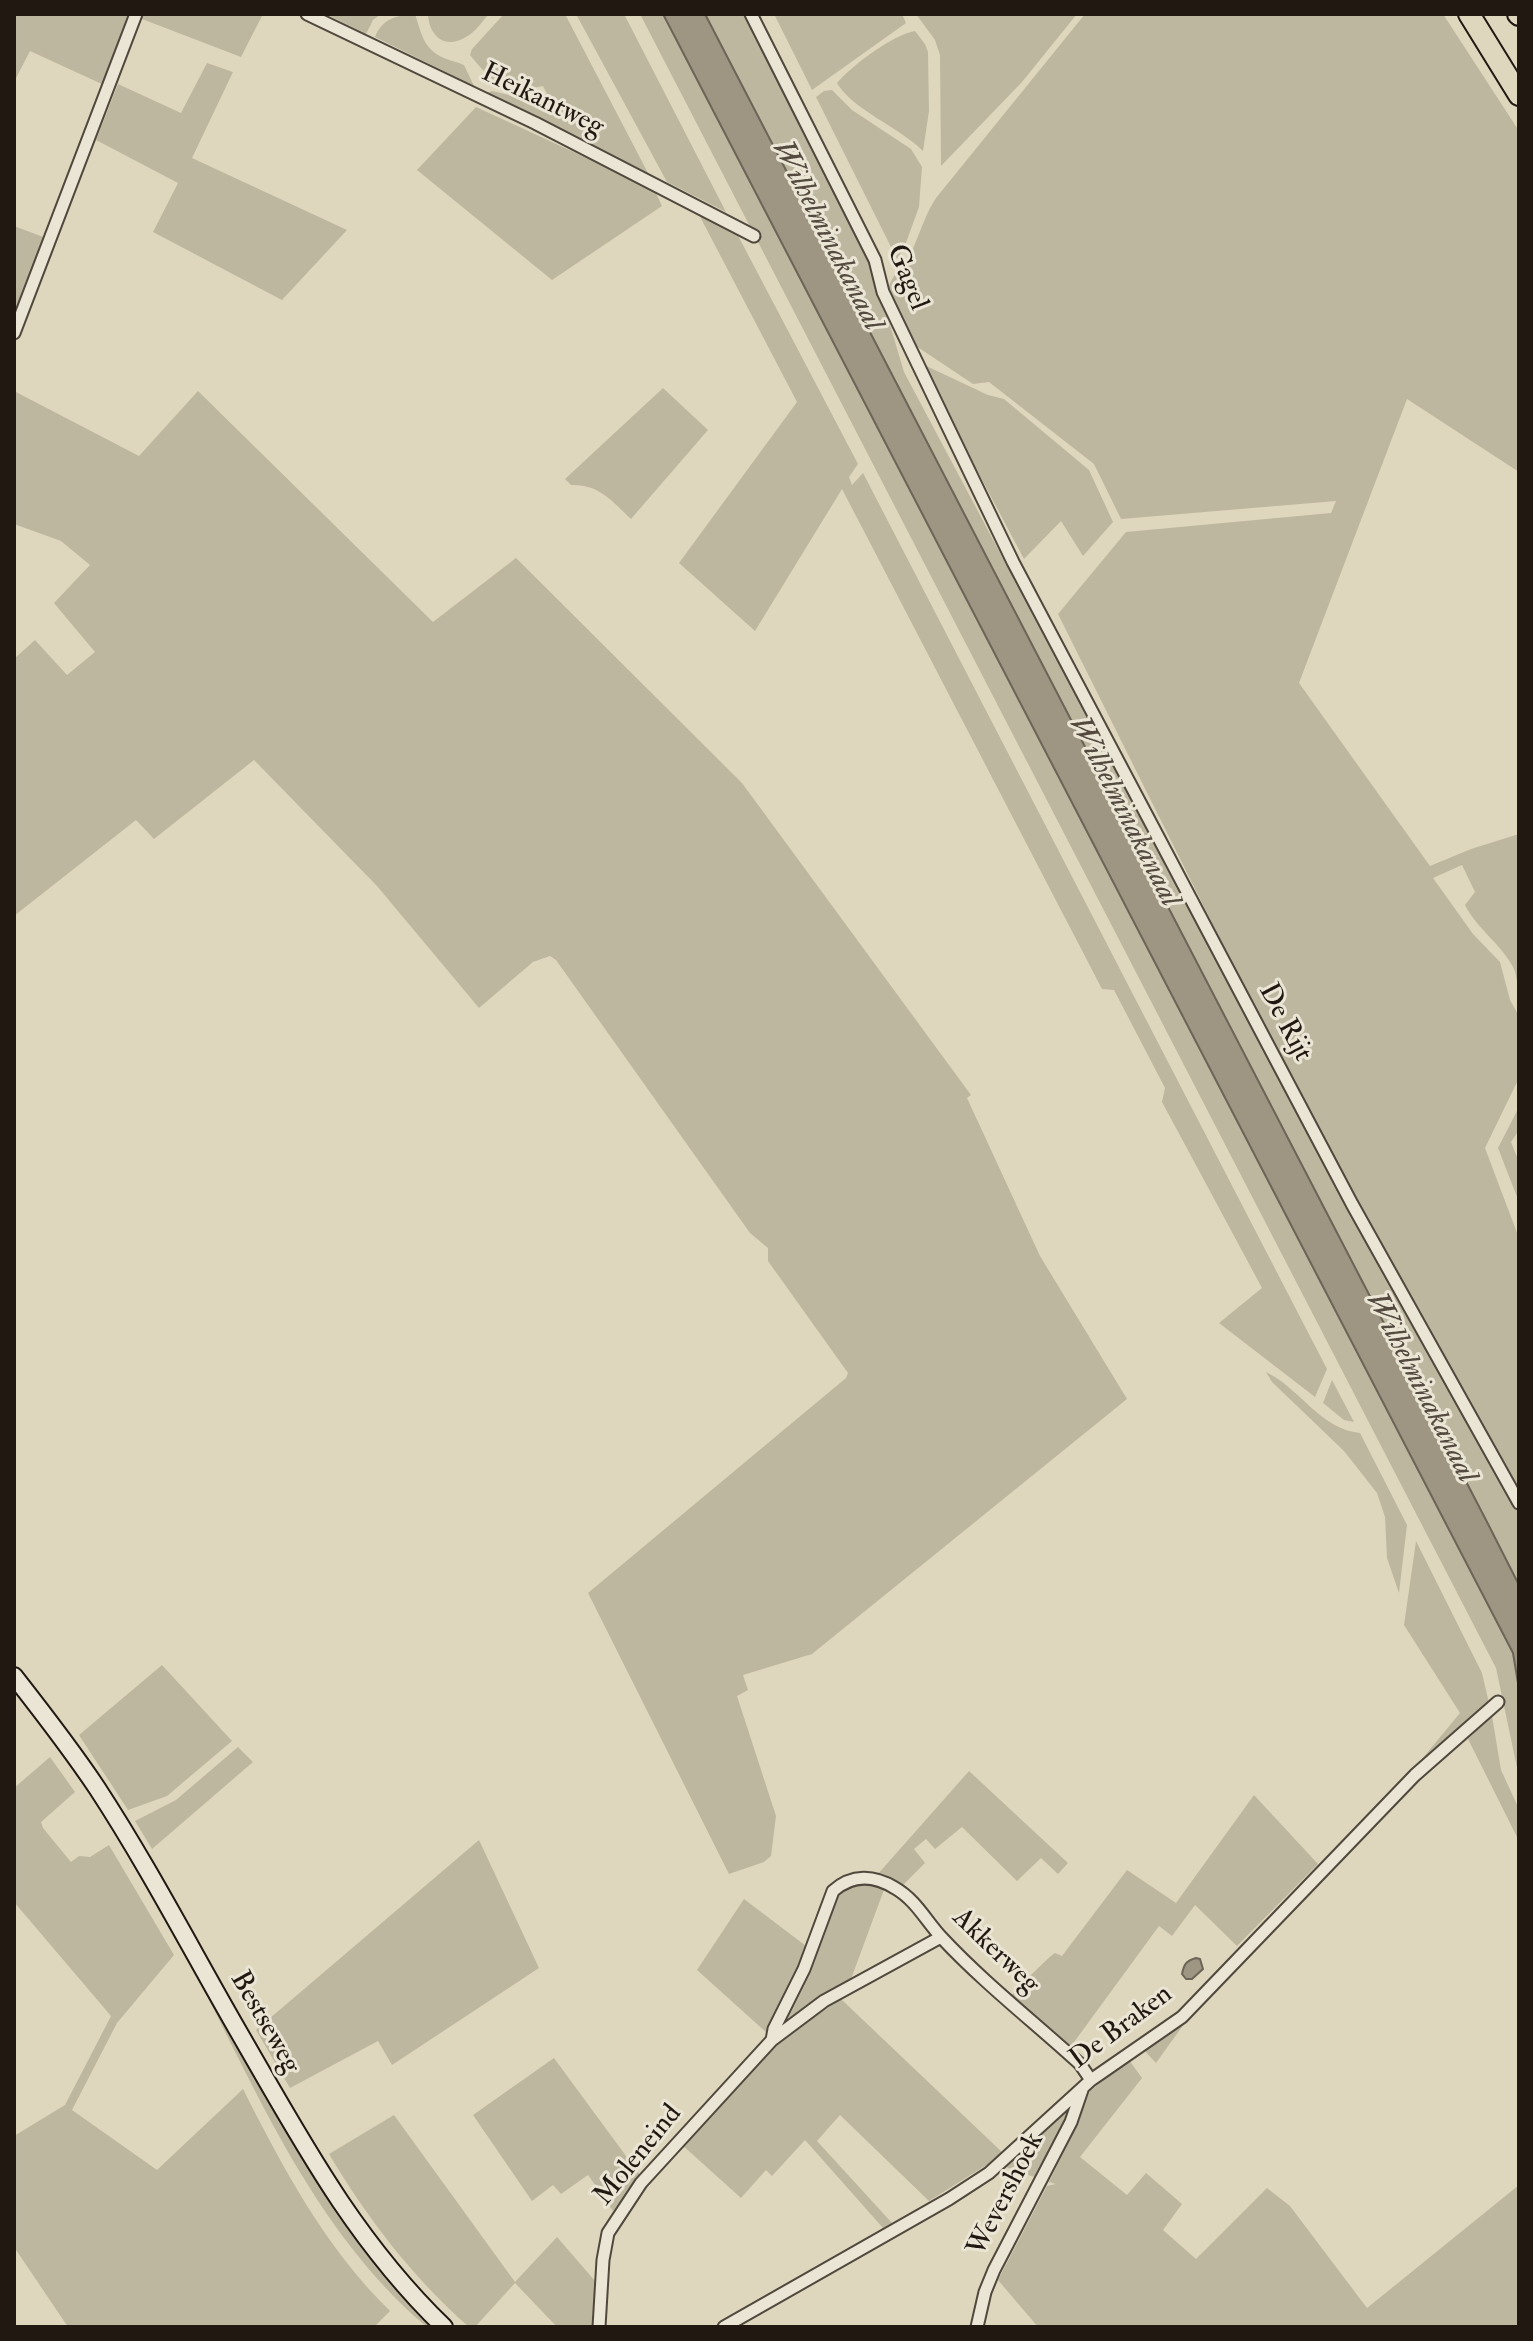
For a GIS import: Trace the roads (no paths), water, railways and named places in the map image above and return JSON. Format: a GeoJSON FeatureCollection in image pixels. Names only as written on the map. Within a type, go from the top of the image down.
{"type":"FeatureCollection","features":[{"type":"Feature","properties":{"kind":"highway"},"geometry":{"type":"LineString","coordinates":[[1457,14],[1519,95]]}},
{"type":"Feature","properties":{"kind":"highway"},"geometry":{"type":"LineString","coordinates":[[1469,14],[1503,72]]}},
{"type":"Feature","properties":{"kind":"main road","name":"Bestseweg"},"geometry":{"type":"LineString","coordinates":[[14,1676],[57,1731],[137,1852],[321,2175],[367,2242],[444,2327]]}},
{"type":"Feature","properties":{"kind":"street"},"geometry":{"type":"LineString","coordinates":[[14,333],[136,14]]}},
{"type":"Feature","properties":{"kind":"street","name":"Heikantweg"},"geometry":{"type":"LineString","coordinates":[[307,14],[535,123],[754,236]]}},
{"type":"Feature","properties":{"kind":"street","name":"Gagel"},"geometry":{"type":"LineString","coordinates":[[751,14],[875,260],[883,292],[1013,562]]}},
{"type":"Feature","properties":{"kind":"street","name":"De Rijt"},"geometry":{"type":"LineString","coordinates":[[1013,562],[1352,1204],[1519,1503]]}},
{"type":"Feature","properties":{"kind":"street","name":"De Braken"},"geometry":{"type":"LineString","coordinates":[[724,2327],[989,2173],[1088,2083],[1182,2017],[1415,1775],[1498,1702]]}},
{"type":"Feature","properties":{"kind":"street","name":"Akkerweg"},"geometry":{"type":"LineString","coordinates":[[855,1878],[880,1881],[897,1889],[917,1906],[941,1937],[1080,2064],[1088,2083]]}},
{"type":"Feature","properties":{"kind":"street","name":"Moleneind"},"geometry":{"type":"LineString","coordinates":[[772,2040],[774,2029],[804,1969],[833,1891],[843,1882],[855,1878]]}},
{"type":"Feature","properties":{"kind":"street","name":"Moleneind"},"geometry":{"type":"LineString","coordinates":[[599,2327],[603,2260],[608,2233],[623,2206],[772,2040],[824,2001],[941,1937]]}},
{"type":"Feature","properties":{"kind":"street","name":"Wevershoek"},"geometry":{"type":"LineString","coordinates":[[977,2327],[994,2270],[1088,2083]]}},
{"type":"Feature","properties":{"kind":"water label","name":"Wilhelminakanaal"},"geometry":{"type":"Point","coordinates":[826,236]}},
{"type":"Feature","properties":{"kind":"water label","name":"Wilhelminakanaal"},"geometry":{"type":"Point","coordinates":[1123,812]}},
{"type":"Feature","properties":{"kind":"water label","name":"Wilhelminakanaal"},"geometry":{"type":"Point","coordinates":[1420,1388]}}]}
